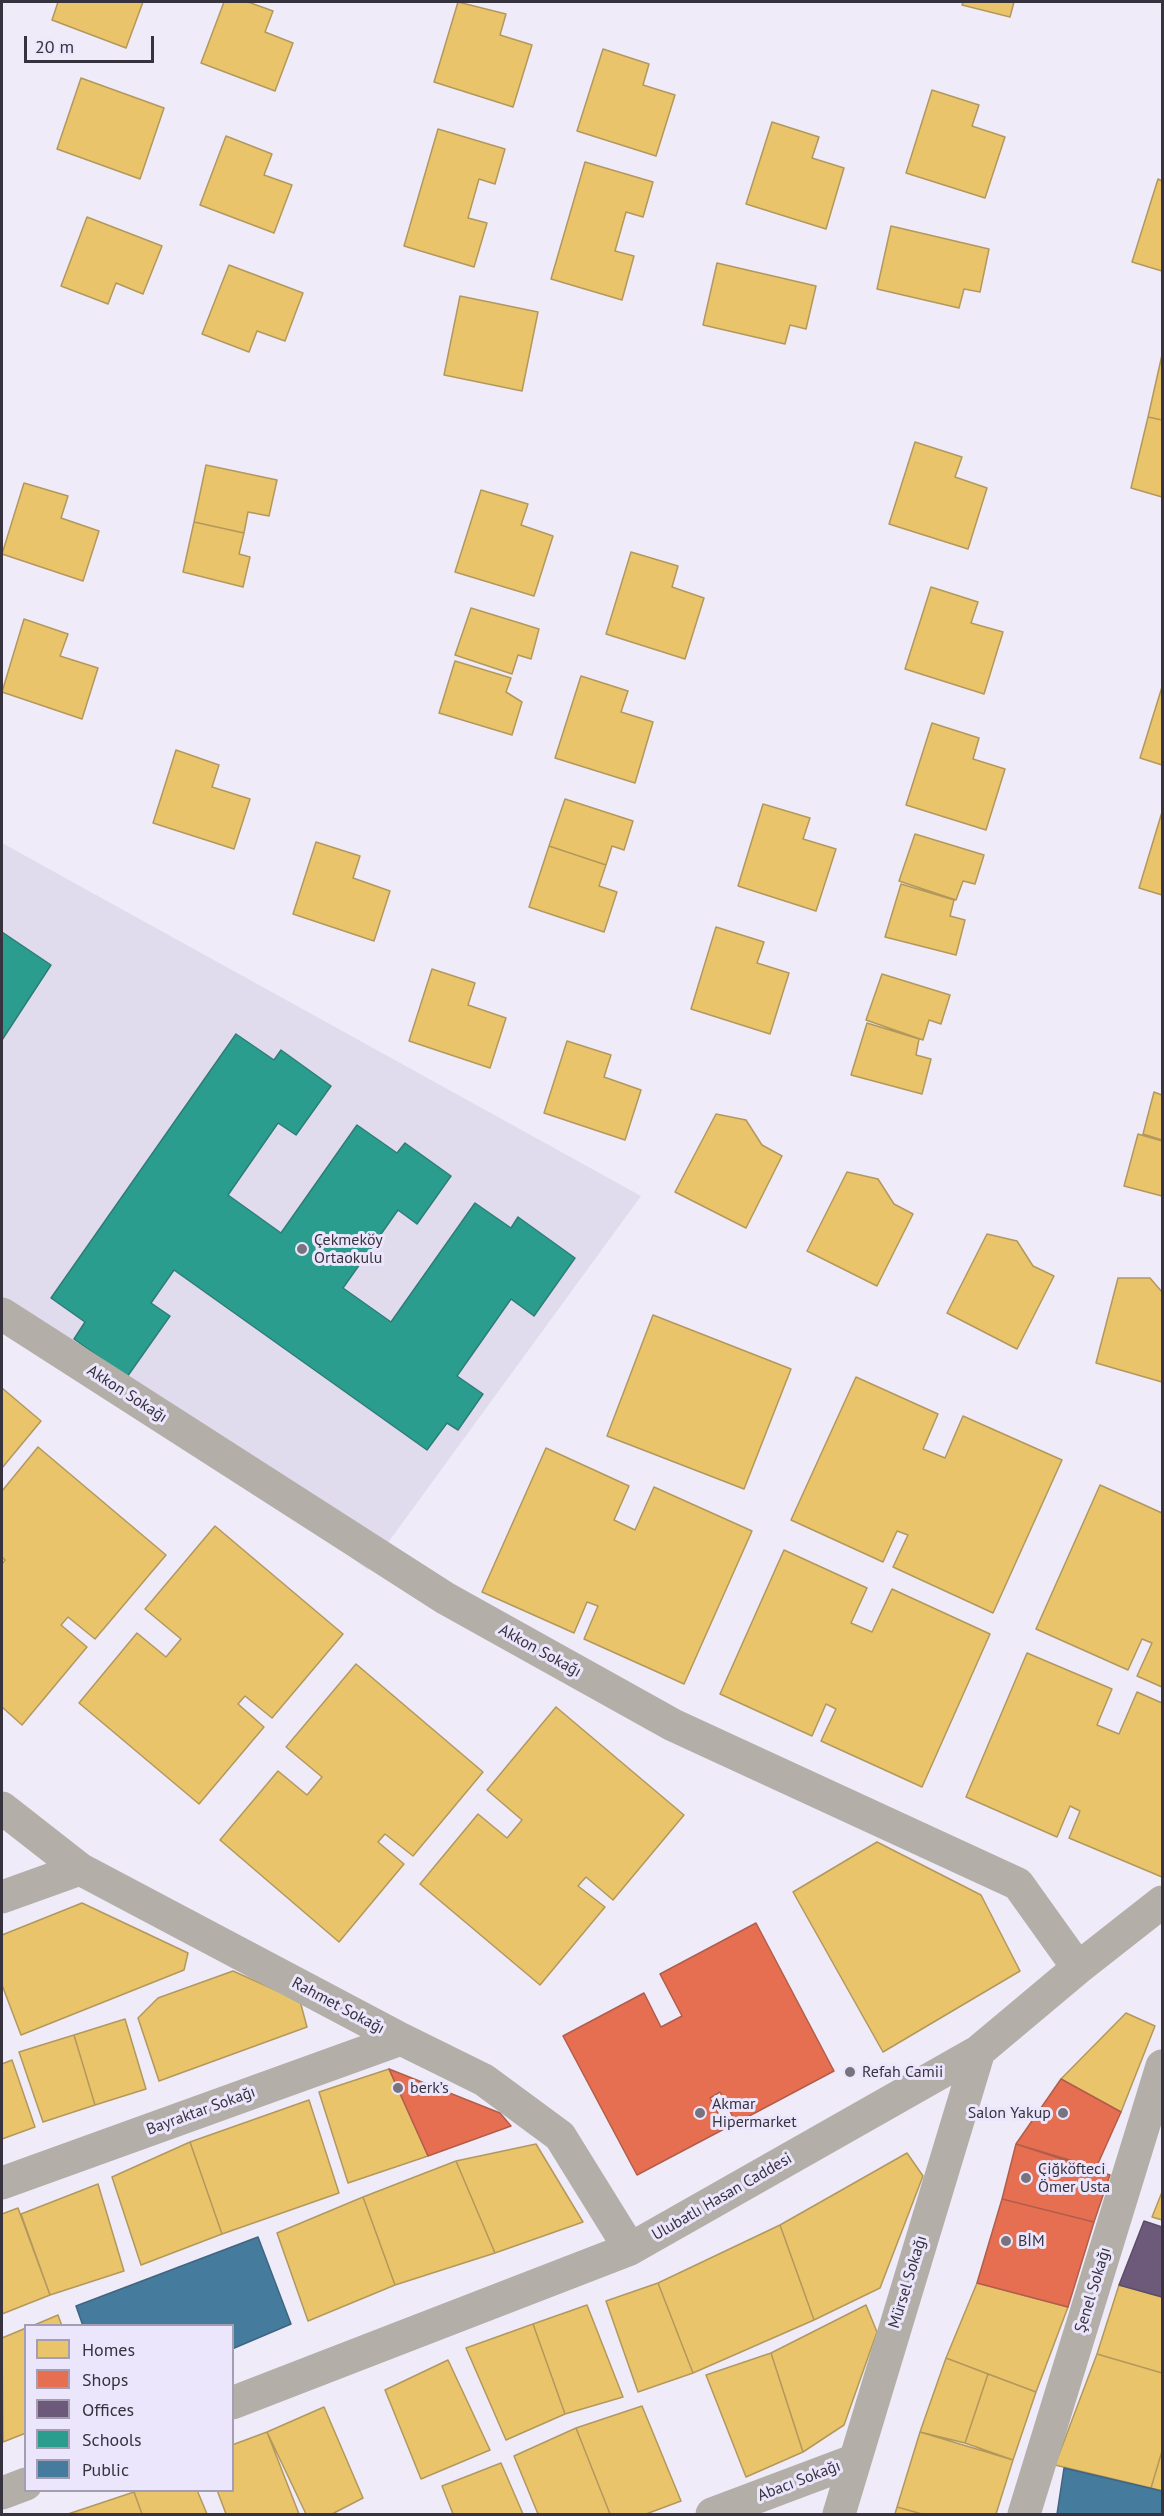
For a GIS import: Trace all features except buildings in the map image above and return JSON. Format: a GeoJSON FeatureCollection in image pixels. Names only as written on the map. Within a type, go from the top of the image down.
{"type":"FeatureCollection","features":[{"type":"Feature","properties":{"kind":"street","name":"Akkon Sokağı"},"geometry":{"type":"LineString","coordinates":[[2,1314],[445,1598],[674,1725],[1018,1884],[1078,1968]]}},
{"type":"Feature","properties":{"kind":"street","name":"Rahmet Sokağı"},"geometry":{"type":"LineString","coordinates":[[2,1808],[80,1869],[401,2039],[484,2080],[560,2136],[630,2249]]}},
{"type":"Feature","properties":{"kind":"street"},"geometry":{"type":"LineString","coordinates":[[2,1897],[80,1869]]}},
{"type":"Feature","properties":{"kind":"street","name":"Ulubatlı Hasan Caddesi"},"geometry":{"type":"LineString","coordinates":[[234,2402],[630,2249],[979,2051],[1078,1968],[1162,1902]]}},
{"type":"Feature","properties":{"kind":"street","name":"Bayraktar Sokağı"},"geometry":{"type":"LineString","coordinates":[[2,2183],[401,2039]]}},
{"type":"Feature","properties":{"kind":"street","name":"Mürsel Sokağı"},"geometry":{"type":"LineString","coordinates":[[839,2514],[853,2461],[979,2051]]}},
{"type":"Feature","properties":{"kind":"street","name":"Şenel Sokağı"},"geometry":{"type":"LineString","coordinates":[[1024,2514],[1162,2066]]}},
{"type":"Feature","properties":{"kind":"street","name":"Abacı Sokağı"},"geometry":{"type":"LineString","coordinates":[[712,2514],[853,2461]]}},
{"type":"Feature","properties":{"kind":"street"},"geometry":{"type":"LineString","coordinates":[[2,2493],[24,2485]]}},
{"type":"Feature","properties":{"kind":"shaded area","name":"Çekmeköy Ortaokulu"},"geometry":{"type":"Polygon","coordinates":[[[2,843],[641,1196],[368,1570],[2,1302],[2,843]]]}},
{"type":"Feature","properties":{"kind":"place","name":"Çekmeköy Ortaokulu"},"geometry":{"type":"Point","coordinates":[302,1249]}},
{"type":"Feature","properties":{"kind":"place","name":"Refah Camii"},"geometry":{"type":"Point","coordinates":[850,2072]}},
{"type":"Feature","properties":{"kind":"place","name":"berk’s"},"geometry":{"type":"Point","coordinates":[398,2088]}},
{"type":"Feature","properties":{"kind":"place","name":"Akmar Hipermarket"},"geometry":{"type":"Point","coordinates":[700,2113]}},
{"type":"Feature","properties":{"kind":"place","name":"Salon Yakup"},"geometry":{"type":"Point","coordinates":[1063,2113]}},
{"type":"Feature","properties":{"kind":"place","name":"Çiğköfteci Ömer Usta"},"geometry":{"type":"Point","coordinates":[1026,2178]}},
{"type":"Feature","properties":{"kind":"place","name":"BİM"},"geometry":{"type":"Point","coordinates":[1006,2241]}}]}
